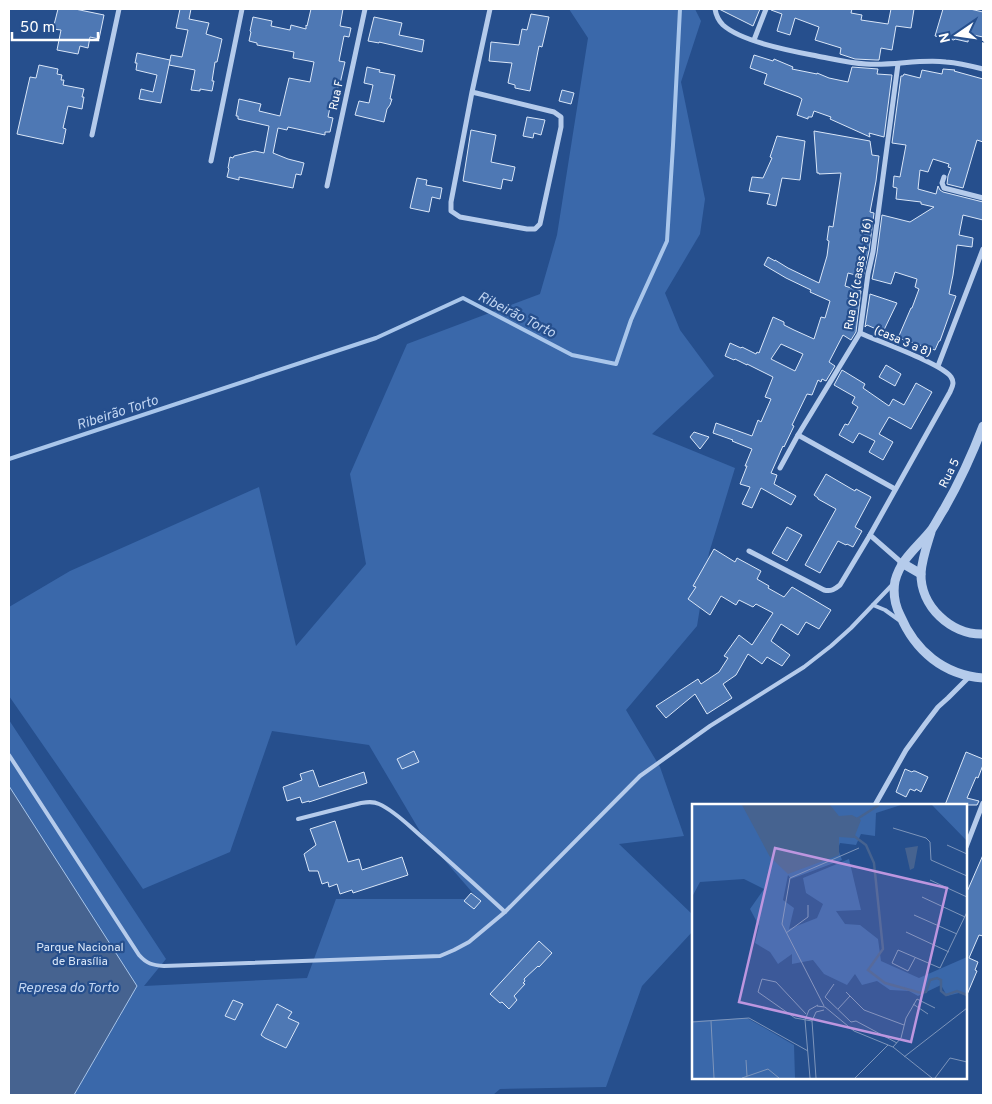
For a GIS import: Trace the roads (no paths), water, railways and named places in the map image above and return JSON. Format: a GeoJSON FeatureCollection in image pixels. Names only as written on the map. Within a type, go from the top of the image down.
{"type":"FeatureCollection","features":[{"type":"Feature","properties":{"kind":"street"},"geometry":{"type":"LineString","coordinates":[[92,135],[119,9]]}},
{"type":"Feature","properties":{"kind":"street"},"geometry":{"type":"LineString","coordinates":[[211,161],[242,9]]}},
{"type":"Feature","properties":{"kind":"street","name":"Rua F"},"geometry":{"type":"LineString","coordinates":[[327,186],[365,9]]}},
{"type":"Feature","properties":{"kind":"street"},"geometry":{"type":"LineString","coordinates":[[472,92],[554,112],[561,118],[561,127],[540,224],[535,229],[460,217],[451,211],[450,202],[472,92],[490,9]]}},
{"type":"Feature","properties":{"kind":"street"},"geometry":{"type":"LineString","coordinates":[[715,9],[723,25],[735,33],[781,48],[850,63],[898,64],[945,61],[983,69]]}},
{"type":"Feature","properties":{"kind":"street"},"geometry":{"type":"LineString","coordinates":[[754,40],[766,9]]}},
{"type":"Feature","properties":{"kind":"street","name":"Rua 05 (casas 4 a 16)"},"geometry":{"type":"LineString","coordinates":[[780,468],[860,333],[873,252],[898,64]]}},
{"type":"Feature","properties":{"kind":"street"},"geometry":{"type":"LineString","coordinates":[[944,177],[942,183],[944,188],[983,198]]}},
{"type":"Feature","properties":{"kind":"street"},"geometry":{"type":"LineString","coordinates":[[749,551],[824,590],[832,590],[840,585],[953,386],[952,378],[938,366],[981,262],[983,249]]}},
{"type":"Feature","properties":{"kind":"street","name":"(casa 3 a 8)"},"geometry":{"type":"LineString","coordinates":[[860,333],[938,366]]}},
{"type":"Feature","properties":{"kind":"street","name":"Rua 5"},"geometry":{"type":"LineString","coordinates":[[932,528],[954,492],[983,426]]}},
{"type":"Feature","properties":{"kind":"street"},"geometry":{"type":"LineString","coordinates":[[798,435],[895,489]]}},
{"type":"Feature","properties":{"kind":"street"},"geometry":{"type":"LineString","coordinates":[[932,528],[902,563],[895,583],[894,595],[897,610],[911,638],[921,650],[938,664],[954,672],[983,678]]}},
{"type":"Feature","properties":{"kind":"street"},"geometry":{"type":"LineString","coordinates":[[932,528],[921,574],[926,595],[933,610],[945,622],[966,633],[983,634]]}},
{"type":"Feature","properties":{"kind":"street"},"geometry":{"type":"LineString","coordinates":[[870,535],[902,563],[921,574]]}},
{"type":"Feature","properties":{"kind":"street"},"geometry":{"type":"LineString","coordinates":[[876,804],[906,750],[925,724],[938,707],[970,676]]}},
{"type":"Feature","properties":{"kind":"street"},"geometry":{"type":"LineString","coordinates":[[967,844],[983,803]]}},
{"type":"Feature","properties":{"kind":"lane"},"geometry":{"type":"LineString","coordinates":[[9,755],[139,954],[145,961],[153,965],[440,956],[468,942],[505,912],[640,776],[710,726],[804,668],[831,646],[895,583]]}},
{"type":"Feature","properties":{"kind":"lane"},"geometry":{"type":"LineString","coordinates":[[873,605],[885,610],[903,624]]}},
{"type":"Feature","properties":{"kind":"lane"},"geometry":{"type":"LineString","coordinates":[[298,819],[361,803],[377,803],[406,823],[505,912]]}},
{"type":"Feature","properties":{"kind":"water","name":"Represa do Torto"},"geometry":{"type":"Polygon","coordinates":[[[9,786],[137,986],[74,1095],[9,1095],[9,786]]]}},
{"type":"Feature","properties":{"kind":"waterway","name":"Ribeirão Torto"},"geometry":{"type":"LineString","coordinates":[[9,459],[376,338],[463,298],[572,355],[616,364],[631,320],[667,241],[680,9]]}},
{"type":"Feature","properties":{"kind":"park label","name":"Parque Nacional de Brasília"},"geometry":{"type":"Point","coordinates":[80,954]}}]}
